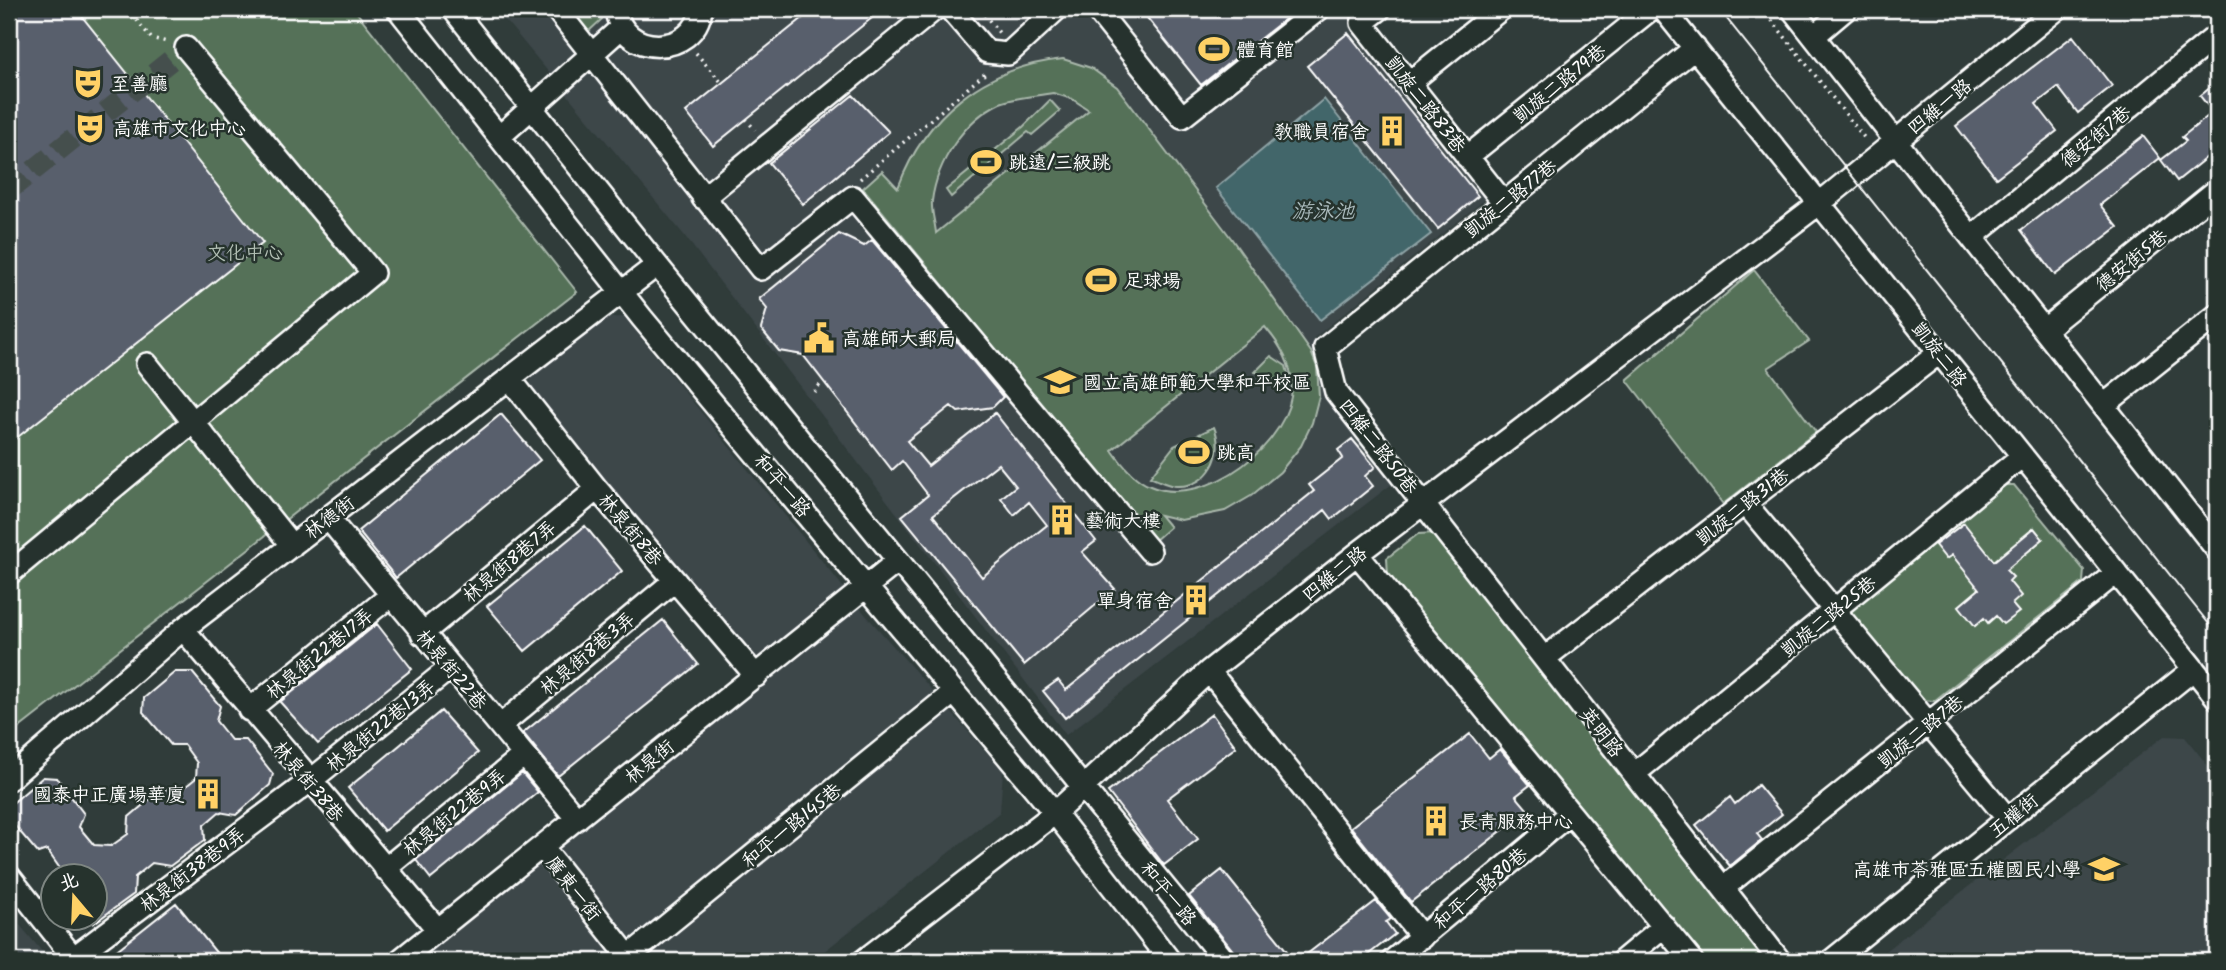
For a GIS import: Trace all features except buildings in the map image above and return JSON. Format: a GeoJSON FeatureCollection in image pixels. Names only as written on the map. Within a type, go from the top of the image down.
{"type":"FeatureCollection","features":[{"type":"Feature","properties":{"kind":"street","name":"和平一路"},"geometry":{"type":"LineString","coordinates":[[398,9],[622,293],[1055,813],[1162,959]]}},
{"type":"Feature","properties":{"kind":"street","name":"和平一路"},"geometry":{"type":"LineString","coordinates":[[453,9],[657,265],[1225,961]]}},
{"type":"Feature","properties":{"kind":"street"},"geometry":{"type":"LineString","coordinates":[[556,9],[761,269],[853,197],[1150,551]]}},
{"type":"Feature","properties":{"kind":"street"},"geometry":{"type":"LineString","coordinates":[[499,137],[591,55],[619,18],[644,44],[671,45],[684,39],[694,28],[701,9]]}},
{"type":"Feature","properties":{"kind":"street"},"geometry":{"type":"LineString","coordinates":[[703,198],[935,9]]}},
{"type":"Feature","properties":{"kind":"street"},"geometry":{"type":"LineString","coordinates":[[950,9],[987,52],[1008,54],[1057,9]]}},
{"type":"Feature","properties":{"kind":"street"},"geometry":{"type":"LineString","coordinates":[[1096,9],[1182,117],[1320,9]]}},
{"type":"Feature","properties":{"kind":"street","name":"凱旋二路83巷"},"geometry":{"type":"LineString","coordinates":[[1380,9],[1362,23],[1504,203]]}},
{"type":"Feature","properties":{"kind":"street"},"geometry":{"type":"LineString","coordinates":[[1409,83],[1501,9]]}},
{"type":"Feature","properties":{"kind":"street","name":"凱旋二路79巷"},"geometry":{"type":"LineString","coordinates":[[1467,157],[1650,9]]}},
{"type":"Feature","properties":{"kind":"street","name":"凱旋二路"},"geometry":{"type":"LineString","coordinates":[[1663,9],[2217,698]]}},
{"type":"Feature","properties":{"kind":"street"},"geometry":{"type":"LineString","coordinates":[[1792,9],[2217,550]]}},
{"type":"Feature","properties":{"kind":"street"},"geometry":{"type":"LineString","coordinates":[[1814,36],[1846,9]]}},
{"type":"Feature","properties":{"kind":"street","name":"四維一路"},"geometry":{"type":"LineString","coordinates":[[1820,203],[2057,9]]}},
{"type":"Feature","properties":{"kind":"street","name":"德安街7巷"},"geometry":{"type":"LineString","coordinates":[[1972,237],[2217,35]]}},
{"type":"Feature","properties":{"kind":"street"},"geometry":{"type":"LineString","coordinates":[[9,574],[194,424],[373,273],[186,48]]}},
{"type":"Feature","properties":{"kind":"street","name":"凱旋二路77巷"},"geometry":{"type":"LineString","coordinates":[[1325,348],[1695,48]]}},
{"type":"Feature","properties":{"kind":"street","name":"德安街5巷"},"geometry":{"type":"LineString","coordinates":[[2045,329],[2217,190]]}},
{"type":"Feature","properties":{"kind":"street","name":"四維二路"},"geometry":{"type":"LineString","coordinates":[[863,961],[1084,789],[1209,671],[1357,554],[1820,203]]}},
{"type":"Feature","properties":{"kind":"street","name":"林德街"},"geometry":{"type":"LineString","coordinates":[[9,779],[183,629],[657,265]]}},
{"type":"Feature","properties":{"kind":"street"},"geometry":{"type":"LineString","coordinates":[[2104,405],[2217,315]]}},
{"type":"Feature","properties":{"kind":"street","name":"四維二路50巷"},"geometry":{"type":"LineString","coordinates":[[1325,348],[1336,392],[1424,503]]}},
{"type":"Feature","properties":{"kind":"street","name":"凱旋二路31巷"},"geometry":{"type":"LineString","coordinates":[[1545,659],[1939,353]]}},
{"type":"Feature","properties":{"kind":"street"},"geometry":{"type":"LineString","coordinates":[[147,364],[292,546]]}},
{"type":"Feature","properties":{"kind":"street","name":"林泉街8巷"},"geometry":{"type":"LineString","coordinates":[[510,379],[597,489],[755,676]]}},
{"type":"Feature","properties":{"kind":"street","name":"凱旋二路25巷"},"geometry":{"type":"LineString","coordinates":[[1634,774],[2021,457]]}},
{"type":"Feature","properties":{"kind":"street","name":"林泉街8巷7弄"},"geometry":{"type":"LineString","coordinates":[[422,634],[597,489]]}},
{"type":"Feature","properties":{"kind":"street","name":"英明路"},"geometry":{"type":"LineString","coordinates":[[1424,503],[1780,961]]}},
{"type":"Feature","properties":{"kind":"street"},"geometry":{"type":"LineString","coordinates":[[1745,503],[2008,818]]}},
{"type":"Feature","properties":{"kind":"street","name":"林泉街22巷"},"geometry":{"type":"LineString","coordinates":[[328,518],[577,819]]}},
{"type":"Feature","properties":{"kind":"street"},"geometry":{"type":"LineString","coordinates":[[1357,554],[1692,961]]}},
{"type":"Feature","properties":{"kind":"street","name":"林泉街"},"geometry":{"type":"LineString","coordinates":[[399,961],[898,561]]}},
{"type":"Feature","properties":{"kind":"street","name":"凱旋二路7巷"},"geometry":{"type":"LineString","coordinates":[[1723,888],[2116,573]]}},
{"type":"Feature","properties":{"kind":"street","name":"林泉街8巷3弄"},"geometry":{"type":"LineString","coordinates":[[500,726],[674,581]]}},
{"type":"Feature","properties":{"kind":"street","name":"林泉街22巷17弄"},"geometry":{"type":"LineString","coordinates":[[249,710],[390,596]]}},
{"type":"Feature","properties":{"kind":"street","name":"林泉街38巷"},"geometry":{"type":"LineString","coordinates":[[183,629],[438,930]]}},
{"type":"Feature","properties":{"kind":"street","name":"林泉街22巷13弄"},"geometry":{"type":"LineString","coordinates":[[310,781],[450,668]]}},
{"type":"Feature","properties":{"kind":"street","name":"五權街"},"geometry":{"type":"LineString","coordinates":[[1831,961],[2194,669]]}},
{"type":"Feature","properties":{"kind":"street"},"geometry":{"type":"LineString","coordinates":[[1209,671],[1422,937]]}},
{"type":"Feature","properties":{"kind":"street","name":"和平一路145巷"},"geometry":{"type":"LineString","coordinates":[[628,960],[953,693]]}},
{"type":"Feature","properties":{"kind":"street","name":"林泉街22巷9弄"},"geometry":{"type":"LineString","coordinates":[[384,869],[524,755]]}},
{"type":"Feature","properties":{"kind":"street","name":"林泉街38巷9弄"},"geometry":{"type":"LineString","coordinates":[[75,960],[310,781]]}},
{"type":"Feature","properties":{"kind":"street","name":"和平一路80巷"},"geometry":{"type":"LineString","coordinates":[[1392,961],[1569,814]]}},
{"type":"Feature","properties":{"kind":"street","name":"廣東一街"},"geometry":{"type":"LineString","coordinates":[[542,847],[628,960]]}},
{"type":"Feature","properties":{"kind":"street"},"geometry":{"type":"LineString","coordinates":[[9,876],[75,960]]}},
{"type":"Feature","properties":{"kind":"street"},"geometry":{"type":"LineString","coordinates":[[1622,961],[1664,926]]}},
{"type":"Feature","properties":{"kind":"path"},"geometry":{"type":"LineString","coordinates":[[128,9],[151,38],[186,48]]}},
{"type":"Feature","properties":{"kind":"path"},"geometry":{"type":"LineString","coordinates":[[1763,9],[1879,155]]}},
{"type":"Feature","properties":{"kind":"path"},"geometry":{"type":"LineString","coordinates":[[687,43],[722,83]]}},
{"type":"Feature","properties":{"kind":"path"},"geometry":{"type":"LineString","coordinates":[[853,197],[855,184],[1008,54]]}},
{"type":"Feature","properties":{"kind":"path"},"geometry":{"type":"LineString","coordinates":[[814,392],[822,381]]}},
{"type":"Feature","properties":{"kind":"shaded area","name":"國立高雄師範大學和平校區"},"geometry":{"type":"Polygon","coordinates":[[[496,9],[1364,9],[1349,21],[1488,197],[1314,338],[1325,397],[1396,481],[1066,735],[684,235],[496,9]]]}},
{"type":"Feature","properties":{"kind":"shaded area"},"geometry":{"type":"Polygon","coordinates":[[[624,317],[865,614],[1003,771],[1000,812],[812,961],[413,961],[770,674],[530,394],[531,372],[599,318],[624,317]]]}},
{"type":"Feature","properties":{"kind":"shaded area","name":"高雄市苓雅區五權國民小學"},"geometry":{"type":"Polygon","coordinates":[[[2164,736],[2185,737],[2217,777],[2217,961],[1872,961],[2164,736]]]}},
{"type":"Feature","properties":{"kind":"shaded area"},"geometry":{"type":"Polygon","coordinates":[[[9,912],[50,961],[9,961],[9,912]]]}},
{"type":"Feature","properties":{"kind":"green space","name":"文化中心"},"geometry":{"type":"Polygon","coordinates":[[[9,9],[354,9],[577,292],[9,736],[9,9]]]}},
{"type":"Feature","properties":{"kind":"green space"},"geometry":{"type":"Polygon","coordinates":[[[569,9],[599,9],[602,19],[588,32],[569,9]]]}},
{"type":"Feature","properties":{"kind":"green space","name":"足球場"},"geometry":{"type":"Polygon","coordinates":[[[1063,59],[1091,68],[1117,87],[1231,238],[1311,352],[1317,367],[1319,396],[1312,423],[1301,446],[1280,472],[1251,496],[1225,511],[1181,520],[1160,515],[1170,527],[1154,541],[863,188],[882,171],[898,188],[924,138],[941,117],[983,84],[1034,64],[1063,59]],[[1053,93],[1000,103],[987,110],[964,131],[946,157],[935,186],[932,205],[936,233],[1089,110],[1072,99],[1053,93]],[[1265,327],[1112,450],[1133,475],[1150,486],[1172,491],[1196,488],[1220,480],[1242,466],[1262,448],[1278,428],[1289,406],[1292,384],[1283,353],[1265,327]]]}},
{"type":"Feature","properties":{"kind":"green space","name":"跳遠/三級跳"},"geometry":{"type":"Polygon","coordinates":[[[1050,100],[1060,111],[1032,135],[1028,132],[951,197],[946,190],[1023,127],[1050,100]]]}},
{"type":"Feature","properties":{"kind":"green space"},"geometry":{"type":"Polygon","coordinates":[[[1754,270],[1809,341],[1768,368],[1816,432],[1723,504],[1627,380],[1754,270]]]}},
{"type":"Feature","properties":{"kind":"green space"},"geometry":{"type":"Polygon","coordinates":[[[1271,356],[1286,366],[1289,377],[1283,385],[1270,376],[1255,372],[1271,356]]]}},
{"type":"Feature","properties":{"kind":"green space","name":"跳高"},"geometry":{"type":"Polygon","coordinates":[[[1214,427],[1218,447],[1212,467],[1206,475],[1189,485],[1174,486],[1150,477],[1174,446],[1214,427]]]}},
{"type":"Feature","properties":{"kind":"green space"},"geometry":{"type":"Polygon","coordinates":[[[2001,485],[2014,485],[2084,570],[2083,582],[1934,701],[1921,700],[1850,617],[1852,606],[2001,485]]]}},
{"type":"Feature","properties":{"kind":"green space"},"geometry":{"type":"Polygon","coordinates":[[[1435,533],[1769,961],[1692,961],[1388,576],[1387,558],[1418,534],[1435,533]]]}},
{"type":"Feature","properties":{"kind":"water","name":"游泳池"},"geometry":{"type":"Polygon","coordinates":[[[1324,99],[1431,234],[1320,320],[1216,188],[1324,99]]]}},
{"type":"Feature","properties":{"kind":"tunnel"},"geometry":{"type":"LineString","coordinates":[[9,190],[186,48]]}},
{"type":"Feature","properties":{"kind":"tram line"},"geometry":{"type":"LineString","coordinates":[[1719,9],[2217,634]]}},
{"type":"Feature","properties":{"kind":"place","name":"體育館"},"geometry":{"type":"Point","coordinates":[1214,49]}},
{"type":"Feature","properties":{"kind":"place","name":"至善廳"},"geometry":{"type":"Point","coordinates":[88,83]}},
{"type":"Feature","properties":{"kind":"place","name":"高雄市文化中心"},"geometry":{"type":"Point","coordinates":[90,128]}},
{"type":"Feature","properties":{"kind":"place","name":"教職員宿舍"},"geometry":{"type":"Point","coordinates":[1392,131]}},
{"type":"Feature","properties":{"kind":"place","name":"跳遠/三級跳"},"geometry":{"type":"Point","coordinates":[986,162]}},
{"type":"Feature","properties":{"kind":"place","name":"足球場"},"geometry":{"type":"Point","coordinates":[1101,280]}},
{"type":"Feature","properties":{"kind":"place","name":"高雄師大郵局"},"geometry":{"type":"Point","coordinates":[819,338]}},
{"type":"Feature","properties":{"kind":"place","name":"國立高雄師範大學和平校區"},"geometry":{"type":"Point","coordinates":[1060,382]}},
{"type":"Feature","properties":{"kind":"place","name":"跳高"},"geometry":{"type":"Point","coordinates":[1194,452]}},
{"type":"Feature","properties":{"kind":"place","name":"藝術大樓"},"geometry":{"type":"Point","coordinates":[1062,520]}},
{"type":"Feature","properties":{"kind":"place","name":"單身宿舍"},"geometry":{"type":"Point","coordinates":[1196,600]}},
{"type":"Feature","properties":{"kind":"place","name":"國泰中正廣場華廈"},"geometry":{"type":"Point","coordinates":[208,794]}},
{"type":"Feature","properties":{"kind":"place","name":"長青服務中心"},"geometry":{"type":"Point","coordinates":[1436,821]}},
{"type":"Feature","properties":{"kind":"place","name":"高雄市苓雅區五權國民小學"},"geometry":{"type":"Point","coordinates":[2104,869]}}]}
